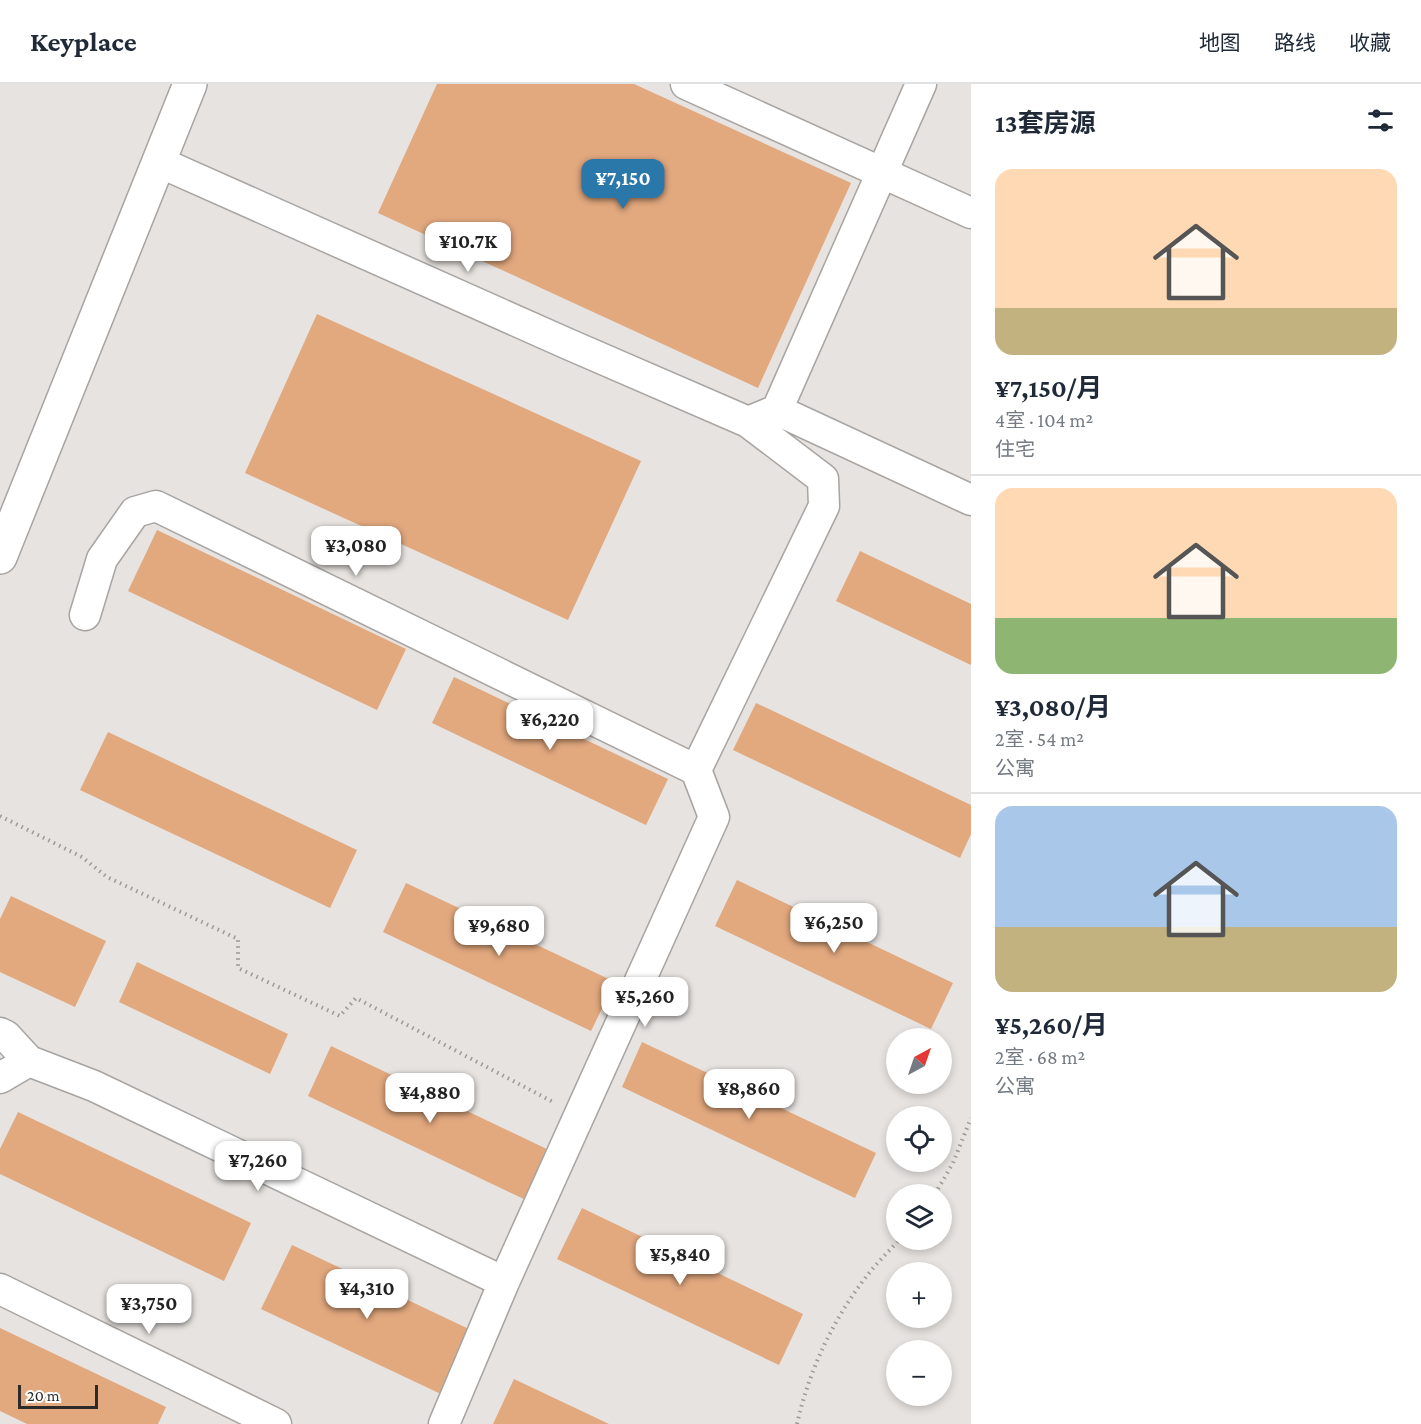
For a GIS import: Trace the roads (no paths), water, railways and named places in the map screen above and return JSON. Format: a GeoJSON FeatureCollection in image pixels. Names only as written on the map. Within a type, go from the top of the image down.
{"type":"FeatureCollection","features":[{"type":"Feature","properties":{"kind":"street"},"geometry":{"type":"LineString","coordinates":[[0,557],[9,508],[159,162],[190,84]]}},
{"type":"Feature","properties":{"kind":"street"},"geometry":{"type":"LineString","coordinates":[[686,84],[971,213]]}},
{"type":"Feature","properties":{"kind":"street"},"geometry":{"type":"LineString","coordinates":[[748,422],[777,410],[921,84]]}},
{"type":"Feature","properties":{"kind":"street"},"geometry":{"type":"LineString","coordinates":[[159,162],[578,349],[748,422],[823,479],[824,506],[696,770]]}},
{"type":"Feature","properties":{"kind":"street"},"geometry":{"type":"LineString","coordinates":[[777,410],[971,500]]}},
{"type":"Feature","properties":{"kind":"street"},"geometry":{"type":"LineString","coordinates":[[85,615],[102,559],[135,512],[156,506],[696,770],[714,817],[504,1282],[444,1424]]}},
{"type":"Feature","properties":{"kind":"street"},"geometry":{"type":"LineString","coordinates":[[0,1033],[6,1036],[29,1061],[94,1086],[504,1282]]}},
{"type":"Feature","properties":{"kind":"street"},"geometry":{"type":"LineString","coordinates":[[0,1078],[29,1061]]}},
{"type":"Feature","properties":{"kind":"street"},"geometry":{"type":"LineString","coordinates":[[0,1289],[276,1424]]}}]}
